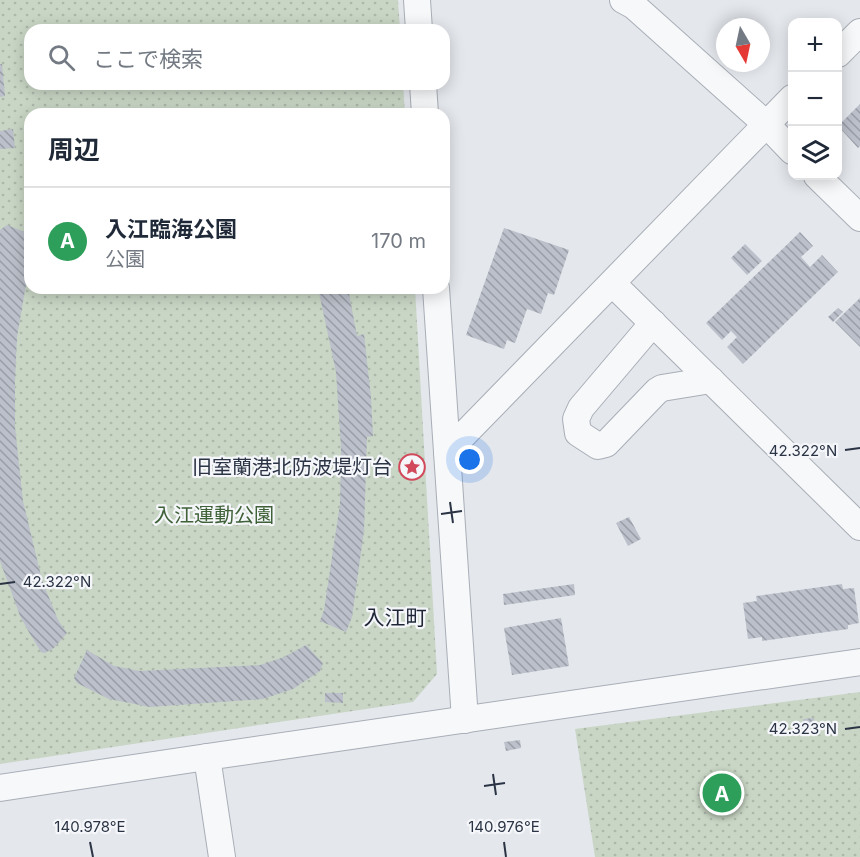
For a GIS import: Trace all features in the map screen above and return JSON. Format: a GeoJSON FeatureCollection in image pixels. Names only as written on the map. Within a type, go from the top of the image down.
{"type":"FeatureCollection","features":[{"type":"Feature","properties":{"kind":"street"},"geometry":{"type":"LineString","coordinates":[[417,0],[419,24]]}},
{"type":"Feature","properties":{"kind":"street"},"geometry":{"type":"LineString","coordinates":[[622,0],[633,6],[766,124],[788,147]]}},
{"type":"Feature","properties":{"kind":"street"},"geometry":{"type":"LineString","coordinates":[[842,49],[860,32]]}},
{"type":"Feature","properties":{"kind":"street"},"geometry":{"type":"LineString","coordinates":[[423,90],[425,108]]}},
{"type":"Feature","properties":{"kind":"street"},"geometry":{"type":"LineString","coordinates":[[447,452],[788,102]]}},
{"type":"Feature","properties":{"kind":"street"},"geometry":{"type":"LineString","coordinates":[[821,180],[860,218]]}},
{"type":"Feature","properties":{"kind":"street"},"geometry":{"type":"LineString","coordinates":[[613,284],[860,527]]}},
{"type":"Feature","properties":{"kind":"street"},"geometry":{"type":"LineString","coordinates":[[436,294],[465,720]]}},
{"type":"Feature","properties":{"kind":"street"},"geometry":{"type":"LineString","coordinates":[[653,323],[581,408],[576,419],[578,433],[598,446],[606,444],[657,391],[662,388],[711,380]]}},
{"type":"Feature","properties":{"kind":"street"},"geometry":{"type":"LineString","coordinates":[[0,788],[860,662]]}},
{"type":"Feature","properties":{"kind":"street"},"geometry":{"type":"LineString","coordinates":[[207,757],[222,857]]}},
{"type":"Feature","properties":{"kind":"green space","name":"入江運動公園"},"geometry":{"type":"Polygon","coordinates":[[[0,0],[398,0],[400,24],[24,24],[24,90],[403,90],[405,108],[24,108],[24,294],[415,294],[437,674],[413,702],[0,764],[0,0]]]}},
{"type":"Feature","properties":{"kind":"green space"},"geometry":{"type":"Polygon","coordinates":[[[860,692],[860,857],[595,857],[575,729],[860,692]]]}},
{"type":"Feature","properties":{"kind":"building"},"geometry":{"type":"Polygon","coordinates":[[[0,64],[2,64],[5,96],[0,97],[0,64]]]}},
{"type":"Feature","properties":{"kind":"building"},"geometry":{"type":"Polygon","coordinates":[[[860,104],[860,146],[858,148],[842,130],[842,122],[860,104]]]}},
{"type":"Feature","properties":{"kind":"building"},"geometry":{"type":"Polygon","coordinates":[[[13,129],[15,148],[0,149],[0,131],[13,129]]]}},
{"type":"Feature","properties":{"kind":"building"},"geometry":{"type":"Polygon","coordinates":[[[7,225],[24,232],[24,294],[17,337],[15,427],[23,501],[42,580],[58,620],[67,633],[54,648],[45,653],[41,652],[20,616],[0,561],[0,230],[7,225]]]}},
{"type":"Feature","properties":{"kind":"building"},"geometry":{"type":"Polygon","coordinates":[[[504,228],[569,250],[554,295],[548,293],[541,314],[527,309],[515,343],[507,340],[504,349],[466,335],[504,228]]]}},
{"type":"Feature","properties":{"kind":"building"},"geometry":{"type":"Polygon","coordinates":[[[800,232],[813,246],[801,257],[810,267],[822,255],[838,272],[743,364],[727,347],[737,337],[731,331],[722,340],[706,323],[800,232]]]}},
{"type":"Feature","properties":{"kind":"building"},"geometry":{"type":"Polygon","coordinates":[[[745,244],[762,261],[747,275],[731,258],[745,244]]]}},
{"type":"Feature","properties":{"kind":"building"},"geometry":{"type":"Polygon","coordinates":[[[319,294],[349,294],[357,336],[364,334],[371,397],[373,436],[367,437],[364,531],[352,617],[346,632],[320,621],[324,610],[340,504],[341,448],[336,372],[319,294]]]}},
{"type":"Feature","properties":{"kind":"building"},"geometry":{"type":"Polygon","coordinates":[[[860,298],[860,347],[835,322],[860,298]]]}},
{"type":"Feature","properties":{"kind":"building"},"geometry":{"type":"Polygon","coordinates":[[[838,308],[843,312],[833,322],[828,317],[838,308]]]}},
{"type":"Feature","properties":{"kind":"building"},"geometry":{"type":"Polygon","coordinates":[[[408,462],[412,466],[408,470],[404,466],[408,462]]]}},
{"type":"Feature","properties":{"kind":"building"},"geometry":{"type":"Polygon","coordinates":[[[629,517],[641,539],[628,546],[616,523],[629,517]]]}},
{"type":"Feature","properties":{"kind":"building"},"geometry":{"type":"Polygon","coordinates":[[[574,584],[575,595],[504,605],[503,594],[574,584]]]}},
{"type":"Feature","properties":{"kind":"building"},"geometry":{"type":"Polygon","coordinates":[[[842,584],[843,589],[854,588],[859,623],[848,625],[848,629],[762,641],[762,637],[748,639],[743,603],[757,601],[756,596],[842,584]]]}},
{"type":"Feature","properties":{"kind":"building"},"geometry":{"type":"Polygon","coordinates":[[[561,618],[569,666],[512,675],[504,628],[561,618]]]}},
{"type":"Feature","properties":{"kind":"building"},"geometry":{"type":"Polygon","coordinates":[[[306,645],[323,663],[320,671],[293,689],[263,699],[150,707],[109,699],[77,683],[74,678],[87,650],[114,666],[140,671],[260,665],[284,657],[306,645]]]}},
{"type":"Feature","properties":{"kind":"building"},"geometry":{"type":"Polygon","coordinates":[[[325,693],[343,693],[343,703],[325,702],[325,693]]]}},
{"type":"Feature","properties":{"kind":"building"},"geometry":{"type":"Polygon","coordinates":[[[814,718],[815,724],[804,725],[803,719],[814,718]]]}},
{"type":"Feature","properties":{"kind":"building"},"geometry":{"type":"Polygon","coordinates":[[[520,740],[521,748],[506,751],[504,742],[520,740]]]}},
{"type":"Feature","properties":{"kind":"place","name":"旧室蘭港北防波堤灯台"},"geometry":{"type":"Point","coordinates":[412,467]}},
{"type":"Feature","properties":{"kind":"place","name":"入江臨海公園"},"geometry":{"type":"Point","coordinates":[722,793]}},
{"type":"Feature","properties":{"kind":"district","name":"入江町"},"geometry":{"type":"Point","coordinates":[395,617]}}]}
